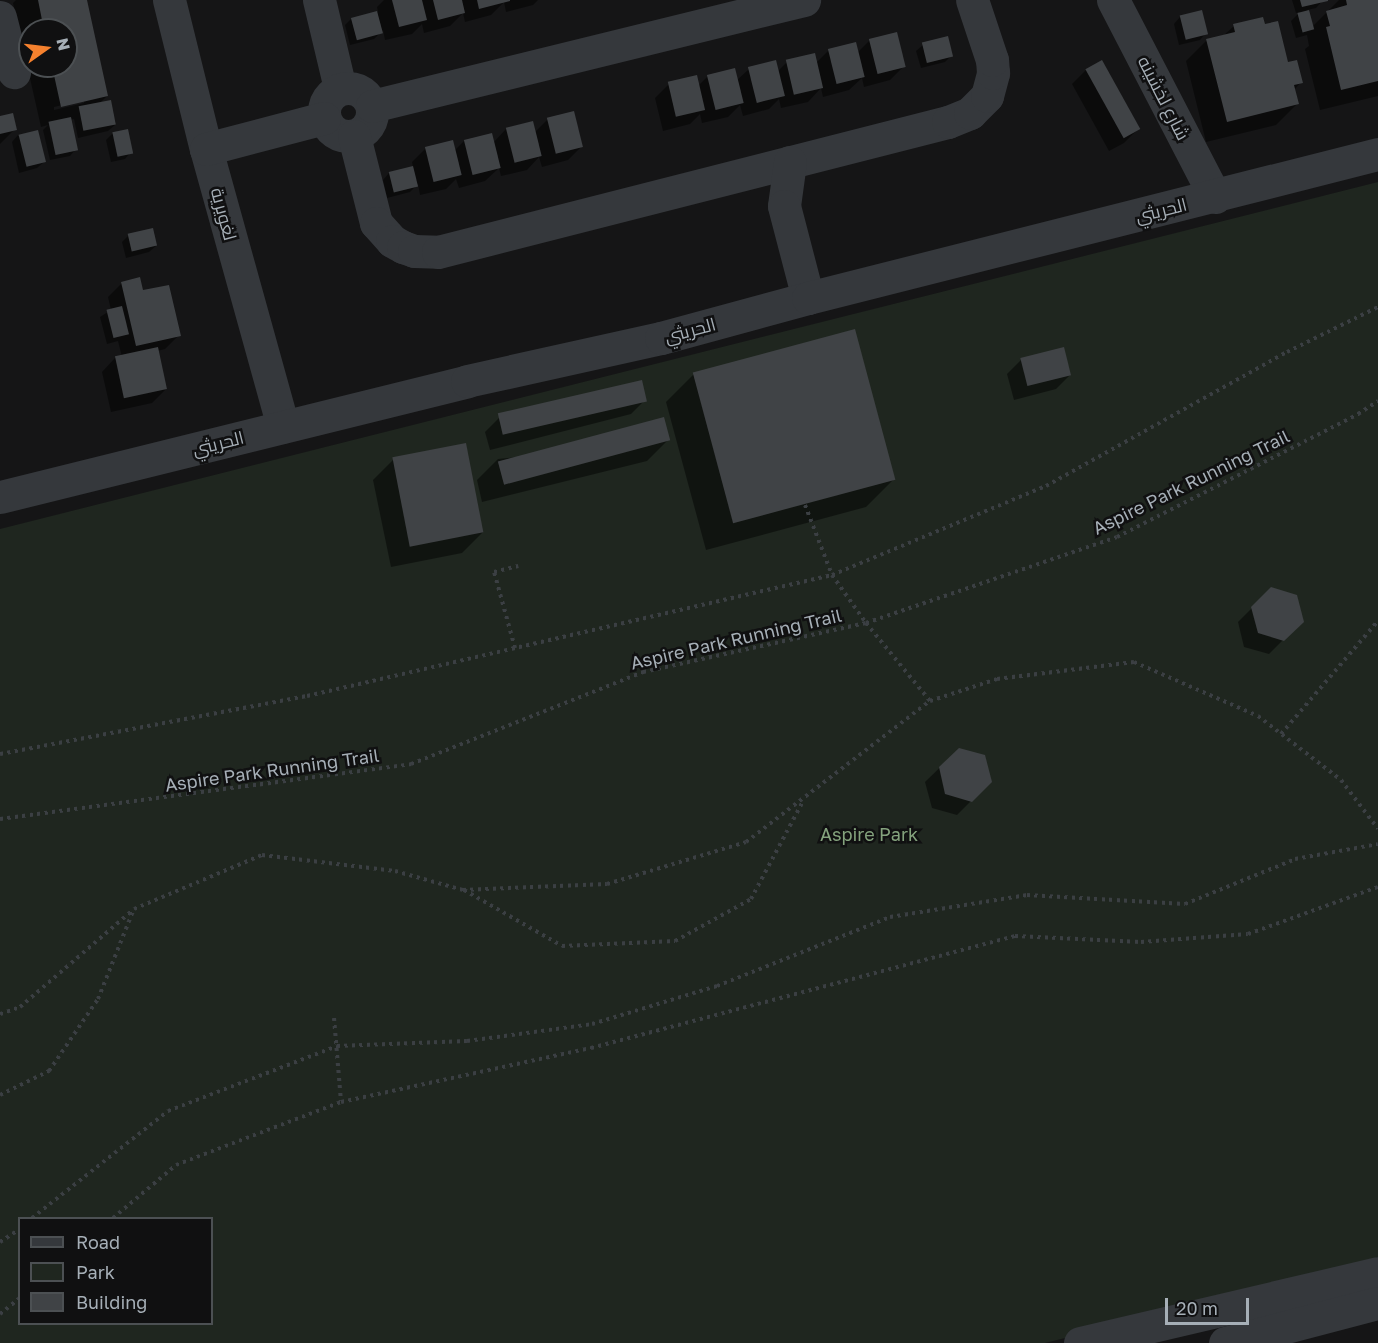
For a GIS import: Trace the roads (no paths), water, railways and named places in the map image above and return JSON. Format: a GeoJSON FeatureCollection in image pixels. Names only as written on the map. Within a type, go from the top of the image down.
{"type":"FeatureCollection","features":[{"type":"Feature","properties":{"kind":"street","name":"لغويرية"},"geometry":{"type":"LineString","coordinates":[[169,0],[206,149],[283,427]]}},
{"type":"Feature","properties":{"kind":"street"},"geometry":{"type":"LineString","coordinates":[[318,0],[340,88]]}},
{"type":"Feature","properties":{"kind":"street"},"geometry":{"type":"LineString","coordinates":[[372,106],[804,0]]}},
{"type":"Feature","properties":{"kind":"street"},"geometry":{"type":"LineString","coordinates":[[354,136],[376,223],[392,241],[414,251],[438,252],[948,122],[970,113],[987,96],[993,73],[992,60],[972,0]]}},
{"type":"Feature","properties":{"kind":"street","name":"شارع لخشينه"},"geometry":{"type":"LineString","coordinates":[[1116,1],[1215,197]]}},
{"type":"Feature","properties":{"kind":"street"},"geometry":{"type":"LineString","coordinates":[[0,17],[14,72]]}},
{"type":"Feature","properties":{"kind":"street"},"geometry":{"type":"LineString","coordinates":[[340,88],[355,88],[366,95],[372,106],[372,119],[365,130],[354,136],[342,136],[324,118],[327,99],[340,88]]}},
{"type":"Feature","properties":{"kind":"street"},"geometry":{"type":"LineString","coordinates":[[206,149],[324,118]]}},
{"type":"Feature","properties":{"kind":"street","name":"الحريثي"},"geometry":{"type":"LineString","coordinates":[[0,497],[467,381],[661,338],[808,298],[1378,154]]}},
{"type":"Feature","properties":{"kind":"street"},"geometry":{"type":"LineString","coordinates":[[790,162],[784,206],[808,298]]}},
{"type":"Feature","properties":{"kind":"street"},"geometry":{"type":"LineString","coordinates":[[1080,1343],[1378,1272]]}},
{"type":"Feature","properties":{"kind":"street"},"geometry":{"type":"LineString","coordinates":[[1225,1343],[1378,1303]]}},
{"type":"Feature","properties":{"kind":"street"},"geometry":{"type":"LineString","coordinates":[[1214,1312],[1221,1343]]}},
{"type":"Feature","properties":{"kind":"park label","name":"Aspire Park"},"geometry":{"type":"Point","coordinates":[869,834]}}]}
